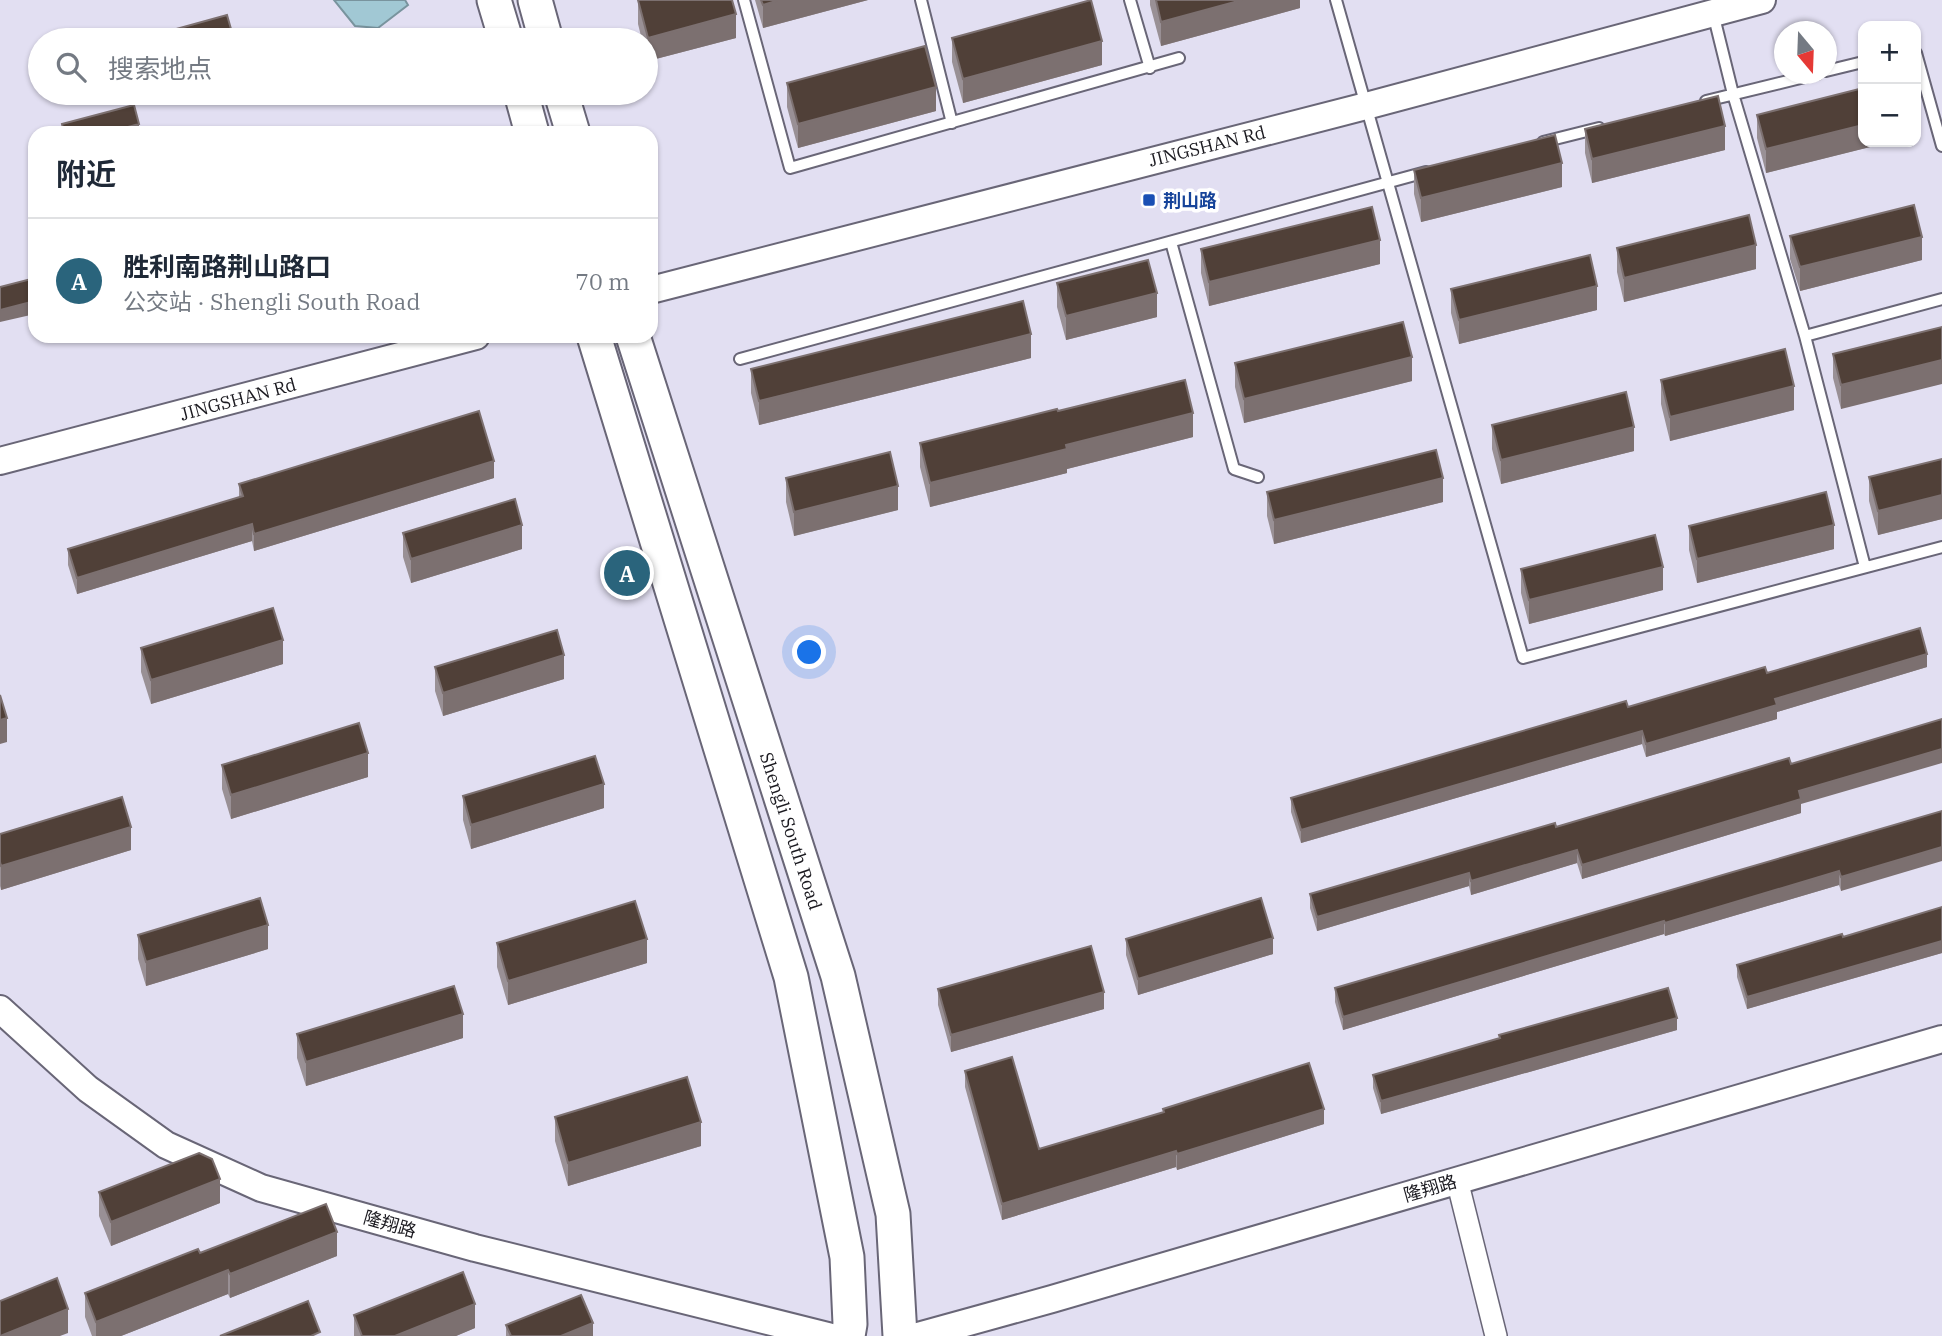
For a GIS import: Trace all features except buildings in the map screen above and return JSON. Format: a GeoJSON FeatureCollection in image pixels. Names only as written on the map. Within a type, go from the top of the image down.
{"type":"FeatureCollection","features":[{"type":"Feature","properties":{"kind":"main road"},"geometry":{"type":"LineString","coordinates":[[494,0],[502,28]]}},
{"type":"Feature","properties":{"kind":"main road"},"geometry":{"type":"LineString","coordinates":[[535,0],[543,28]]}},
{"type":"Feature","properties":{"kind":"main road"},"geometry":{"type":"LineString","coordinates":[[524,105],[530,126]]}},
{"type":"Feature","properties":{"kind":"main road"},"geometry":{"type":"LineString","coordinates":[[565,105],[571,126]]}},
{"type":"Feature","properties":{"kind":"main road"},"geometry":{"type":"LineString","coordinates":[[596,343],[791,977],[847,1257],[850,1324],[848,1336]]}},
{"type":"Feature","properties":{"kind":"main road","name":"Shengli South Road"},"geometry":{"type":"LineString","coordinates":[[635,343],[838,976],[893,1214],[900,1336]]}},
{"type":"Feature","properties":{"kind":"street","name":"JINGSHAN Rd"},"geometry":{"type":"LineString","coordinates":[[658,288],[1366,106],[1762,0]]}},
{"type":"Feature","properties":{"kind":"street","name":"JINGSHAN Rd"},"geometry":{"type":"LineString","coordinates":[[0,461],[449,343]]}},
{"type":"Feature","properties":{"kind":"street","name":"隆翔路"},"geometry":{"type":"LineString","coordinates":[[0,1009],[88,1089],[166,1145],[261,1188],[475,1248],[828,1336]]}},
{"type":"Feature","properties":{"kind":"street","name":"隆翔路"},"geometry":{"type":"LineString","coordinates":[[918,1336],[1942,1039]]}},
{"type":"Feature","properties":{"kind":"street"},"geometry":{"type":"LineString","coordinates":[[1457,1180],[1496,1336]]}},
{"type":"Feature","properties":{"kind":"lane"},"geometry":{"type":"LineString","coordinates":[[744,0],[790,168],[1179,58]]}},
{"type":"Feature","properties":{"kind":"lane"},"geometry":{"type":"LineString","coordinates":[[921,0],[952,123]]}},
{"type":"Feature","properties":{"kind":"lane"},"geometry":{"type":"LineString","coordinates":[[1130,0],[1150,68]]}},
{"type":"Feature","properties":{"kind":"lane"},"geometry":{"type":"LineString","coordinates":[[1336,0],[1523,658],[1942,547]]}},
{"type":"Feature","properties":{"kind":"lane"},"geometry":{"type":"LineString","coordinates":[[1713,12],[1734,94],[1805,336],[1865,567]]}},
{"type":"Feature","properties":{"kind":"lane"},"geometry":{"type":"LineString","coordinates":[[1837,68],[1858,63]]}},
{"type":"Feature","properties":{"kind":"lane"},"geometry":{"type":"LineString","coordinates":[[1921,71],[1942,146]]}},
{"type":"Feature","properties":{"kind":"lane"},"geometry":{"type":"LineString","coordinates":[[1693,104],[1776,84]]}},
{"type":"Feature","properties":{"kind":"lane"},"geometry":{"type":"LineString","coordinates":[[1533,145],[1614,124]]}},
{"type":"Feature","properties":{"kind":"lane"},"geometry":{"type":"LineString","coordinates":[[740,359],[1440,168]]}},
{"type":"Feature","properties":{"kind":"lane"},"geometry":{"type":"LineString","coordinates":[[1171,242],[1234,469],[1258,477]]}},
{"type":"Feature","properties":{"kind":"lane"},"geometry":{"type":"LineString","coordinates":[[1805,336],[1942,299]]}},
{"type":"Feature","properties":{"kind":"water"},"geometry":{"type":"Polygon","coordinates":[[[334,0],[405,0],[408,5],[378,28],[355,26],[334,0]]]}},
{"type":"Feature","properties":{"kind":"place","name":"荆山路"},"geometry":{"type":"Point","coordinates":[1149,200]}},
{"type":"Feature","properties":{"kind":"place","name":"胜利南路荆山路口"},"geometry":{"type":"Point","coordinates":[627,573]}}]}
